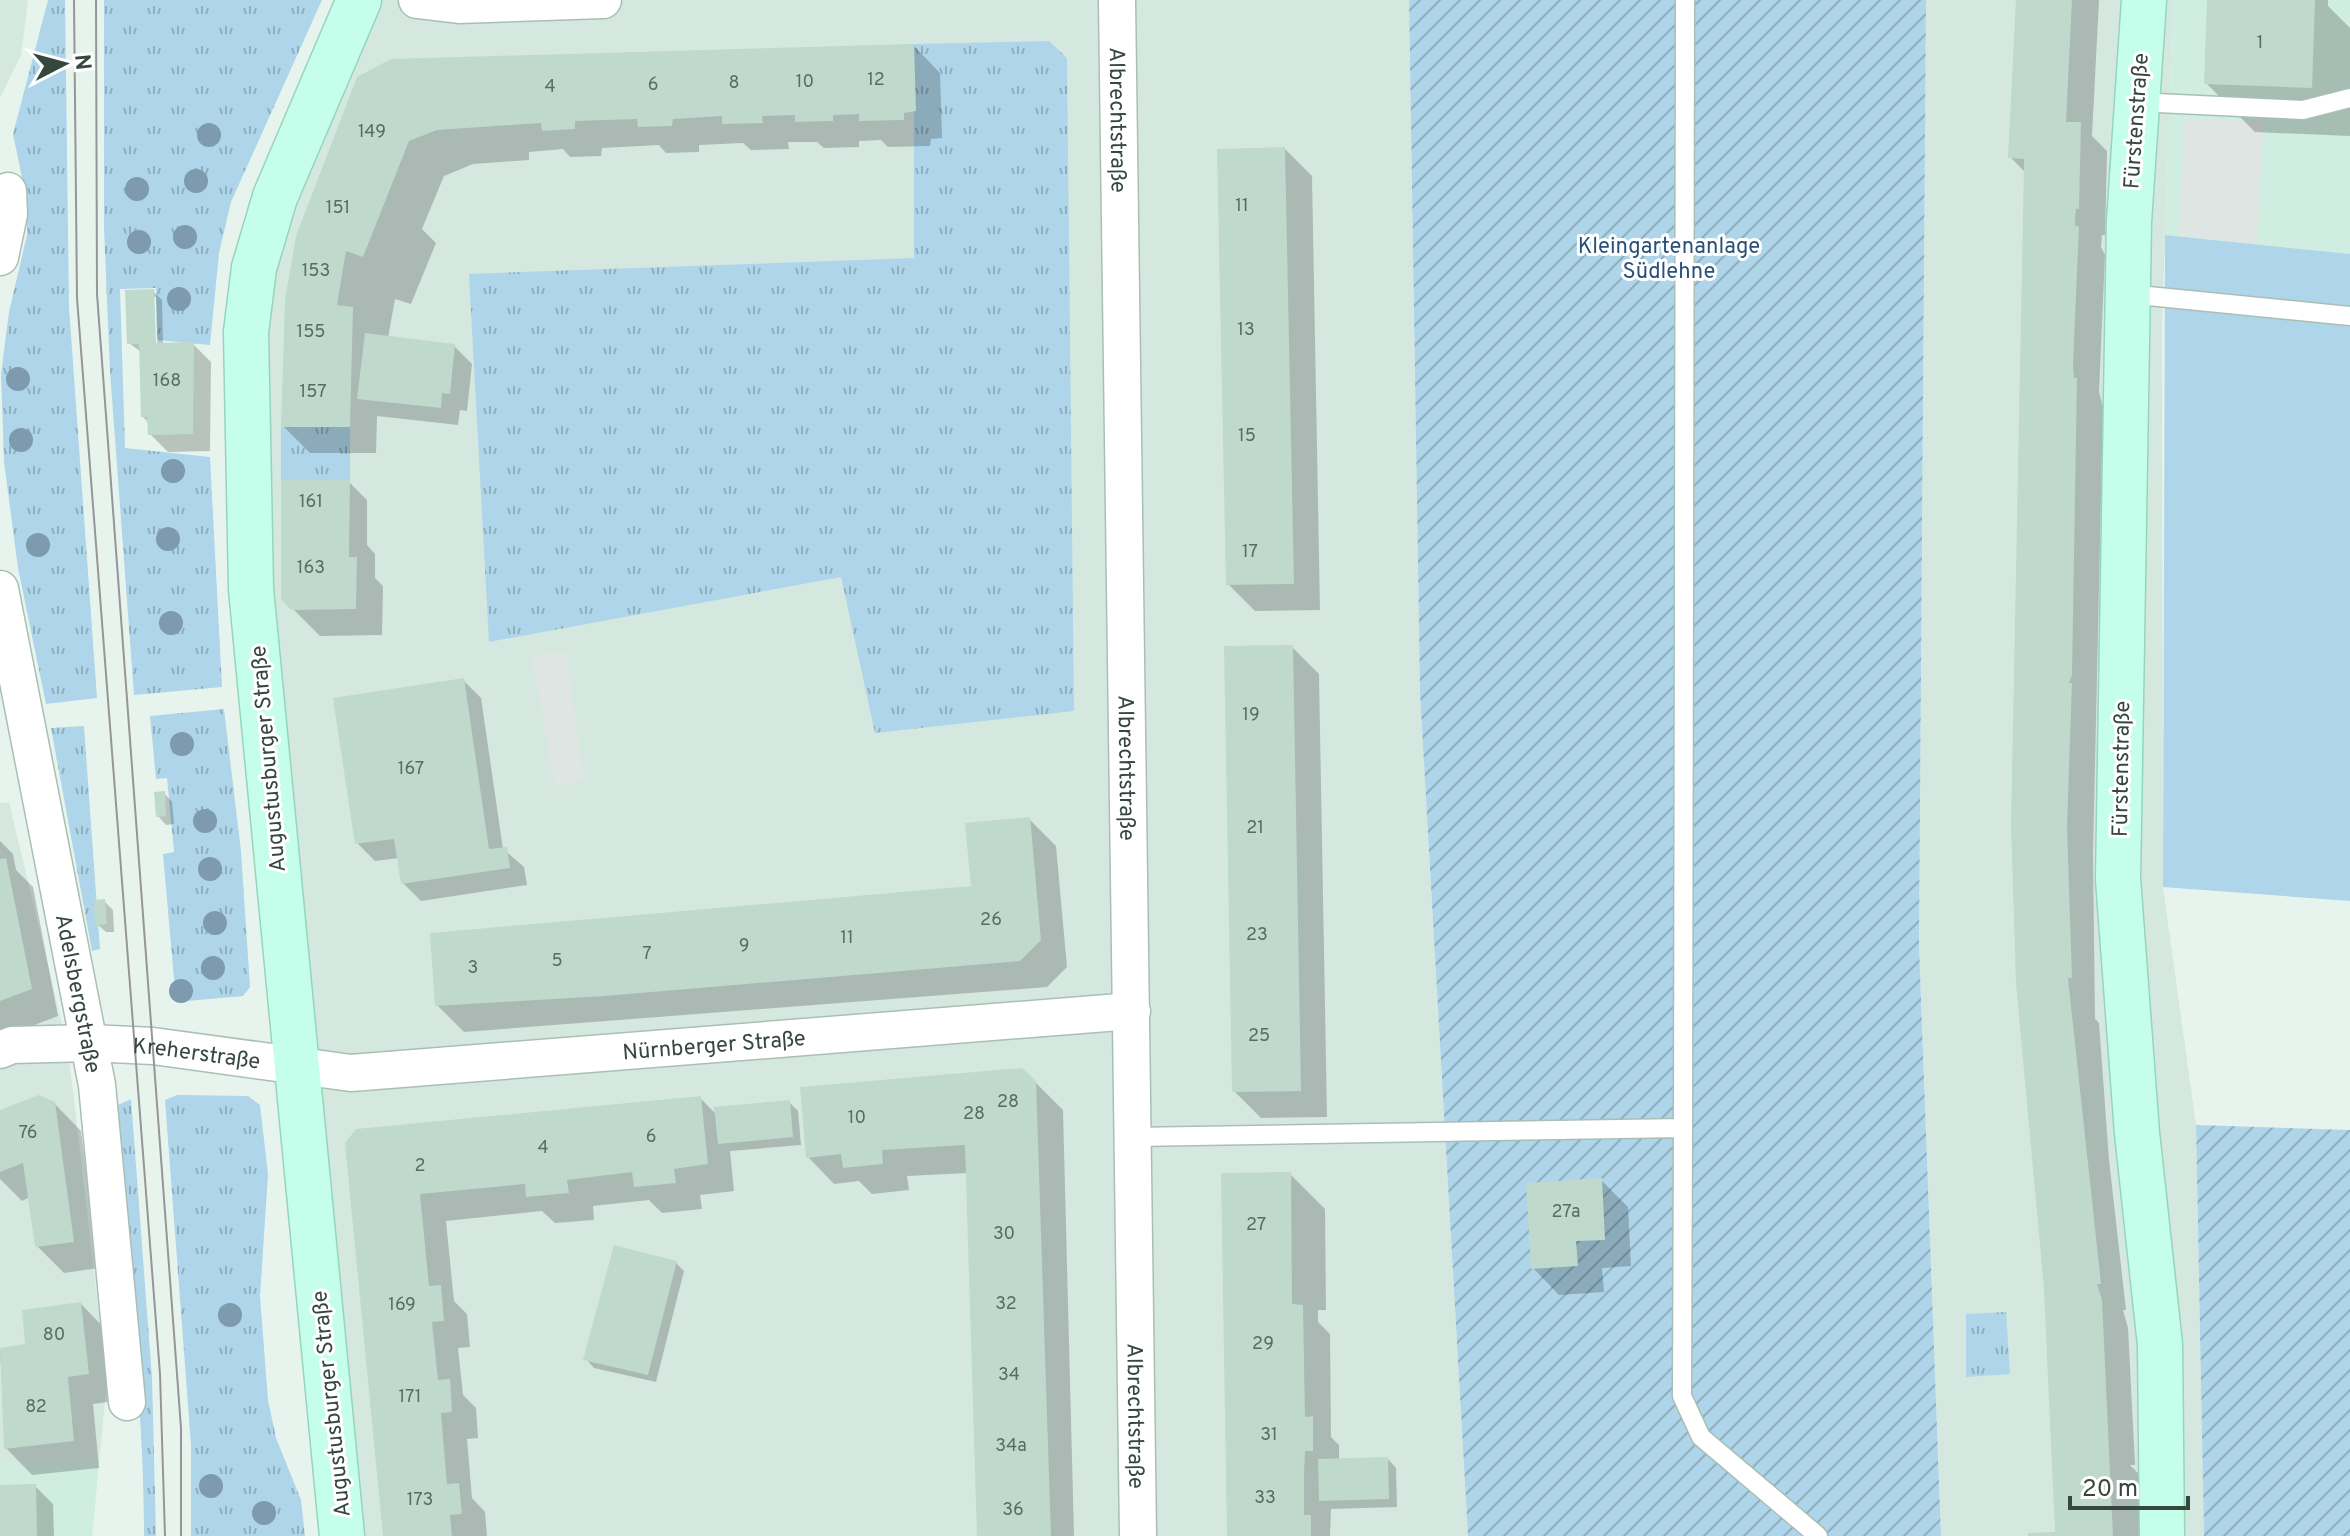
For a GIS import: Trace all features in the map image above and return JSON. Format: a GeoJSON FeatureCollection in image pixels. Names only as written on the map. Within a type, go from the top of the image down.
{"type":"FeatureCollection","features":[{"type":"Feature","properties":{"kind":"main road","name":"Augustusburger Straße"},"geometry":{"type":"LineString","coordinates":[[342,1536],[251,589],[246,332],[254,268],[275,197],[359,0]]}},
{"type":"Feature","properties":{"kind":"main road","name":"Fürstenstraße"},"geometry":{"type":"LineString","coordinates":[[2144,0],[2136,102],[2128,294],[2118,879],[2137,1133],[2160,1345],[2162,1536]]}},
{"type":"Feature","properties":{"kind":"street"},"geometry":{"type":"LineString","coordinates":[[417,0],[459,5],[603,0]]}},
{"type":"Feature","properties":{"kind":"street","name":"Albrechtstraße"},"geometry":{"type":"LineString","coordinates":[[1117,0],[1138,1536]]}},
{"type":"Feature","properties":{"kind":"street"},"geometry":{"type":"LineString","coordinates":[[0,257],[9,214],[8,191]]}},
{"type":"Feature","properties":{"kind":"street","name":"Adelsbergstraße"},"geometry":{"type":"LineString","coordinates":[[0,589],[97,1085],[127,1402]]}},
{"type":"Feature","properties":{"kind":"street","name":"Nürnberger Straße"},"geometry":{"type":"LineString","coordinates":[[297,1068],[351,1073],[1132,1011]]}},
{"type":"Feature","properties":{"kind":"street","name":"Kreherstraße"},"geometry":{"type":"LineString","coordinates":[[0,1050],[12,1045],[90,1043],[153,1046],[297,1068]]}},
{"type":"Feature","properties":{"kind":"lane"},"geometry":{"type":"LineString","coordinates":[[1685,0],[1682,1396],[1701,1437],[1818,1536]]}},
{"type":"Feature","properties":{"kind":"lane"},"geometry":{"type":"LineString","coordinates":[[2136,102],[2303,110],[2350,98]]}},
{"type":"Feature","properties":{"kind":"lane"},"geometry":{"type":"LineString","coordinates":[[2128,294],[2350,316]]}},
{"type":"Feature","properties":{"kind":"lane"},"geometry":{"type":"LineString","coordinates":[[1133,1137],[1683,1128]]}},
{"type":"Feature","properties":{"kind":"shaded area"},"geometry":{"type":"Polygon","coordinates":[[[0,0],[28,0],[21,55],[0,98],[0,0]]]}},
{"type":"Feature","properties":{"kind":"shaded area"},"geometry":{"type":"Polygon","coordinates":[[[378,0],[1409,0],[1420,693],[1468,1536],[352,1536],[254,461],[281,215],[378,0]]]}},
{"type":"Feature","properties":{"kind":"shaded area"},"geometry":{"type":"Polygon","coordinates":[[[1926,0],[2173,0],[2162,329],[2163,887],[2196,1125],[2204,1536],[1941,1536],[1919,945],[1926,0]]]}},
{"type":"Feature","properties":{"kind":"shaded area"},"geometry":{"type":"Polygon","coordinates":[[[2173,0],[2350,0],[2350,254],[2165,235],[2173,0]]]}},
{"type":"Feature","properties":{"kind":"shaded area"},"geometry":{"type":"Polygon","coordinates":[[[2185,118],[2264,122],[2257,244],[2178,236],[2185,118]]]}},
{"type":"Feature","properties":{"kind":"shaded area"},"geometry":{"type":"Polygon","coordinates":[[[565,651],[584,780],[555,786],[532,656],[565,651]]]}},
{"type":"Feature","properties":{"kind":"shaded area"},"geometry":{"type":"Polygon","coordinates":[[[9,802],[68,1049],[107,1381],[92,1536],[0,1536],[0,803],[9,802]]]}},
{"type":"Feature","properties":{"kind":"shaded area"},"geometry":{"type":"Polygon","coordinates":[[[99,1460],[92,1536],[0,1536],[0,1463],[99,1460]]]}},
{"type":"Feature","properties":{"kind":"green space"},"geometry":{"type":"Polygon","coordinates":[[[48,0],[65,0],[69,307],[97,698],[46,704],[18,568],[4,462],[1,374],[9,312],[27,235],[26,197],[13,134],[48,0]]]}},
{"type":"Feature","properties":{"kind":"green space"},"geometry":{"type":"Polygon","coordinates":[[[104,0],[322,0],[231,202],[219,253],[210,345],[157,340],[156,288],[120,289],[125,448],[210,457],[222,687],[134,695],[110,371],[104,228],[104,0]]]}},
{"type":"Feature","properties":{"kind":"green space","name":"Kleingartenanlage Südlehne"},"geometry":{"type":"Polygon","coordinates":[[[1409,0],[1926,0],[1919,945],[1941,1536],[1468,1536],[1420,693],[1409,0]]]}},
{"type":"Feature","properties":{"kind":"green space"},"geometry":{"type":"Polygon","coordinates":[[[1049,41],[1067,58],[1074,711],[875,733],[841,577],[489,642],[469,274],[914,258],[914,44],[1049,41]]]}},
{"type":"Feature","properties":{"kind":"green space"},"geometry":{"type":"Polygon","coordinates":[[[2165,235],[2350,254],[2350,901],[2163,887],[2165,235]]]}},
{"type":"Feature","properties":{"kind":"green space"},"geometry":{"type":"Polygon","coordinates":[[[281,427],[350,427],[350,480],[281,480],[281,427]]]}},
{"type":"Feature","properties":{"kind":"green space"},"geometry":{"type":"Polygon","coordinates":[[[224,709],[241,851],[250,987],[243,996],[176,1002],[163,854],[174,852],[167,778],[156,779],[150,716],[224,709]]]}},
{"type":"Feature","properties":{"kind":"green space"},"geometry":{"type":"Polygon","coordinates":[[[84,726],[100,949],[92,951],[51,728],[84,726]]]}},
{"type":"Feature","properties":{"kind":"green space"},"geometry":{"type":"Polygon","coordinates":[[[177,1095],[248,1096],[260,1105],[268,1174],[260,1296],[268,1400],[276,1438],[301,1500],[305,1536],[191,1536],[191,1445],[165,1100],[177,1095]]]}},
{"type":"Feature","properties":{"kind":"green space"},"geometry":{"type":"Polygon","coordinates":[[[131,1099],[152,1378],[156,1536],[144,1536],[137,1376],[107,1110],[131,1099]]]}},
{"type":"Feature","properties":{"kind":"green space"},"geometry":{"type":"Polygon","coordinates":[[[2196,1125],[2350,1130],[2350,1536],[2204,1536],[2196,1125]]]}},
{"type":"Feature","properties":{"kind":"green space"},"geometry":{"type":"Polygon","coordinates":[[[2006,1312],[2010,1374],[1966,1377],[1966,1314],[2006,1312]]]}},
{"type":"Feature","properties":{"kind":"building"},"geometry":{"type":"Polygon","coordinates":[[[2016,0],[2072,0],[2066,122],[2081,122],[2079,209],[2076,209],[2075,219],[2075,226],[2079,226],[2073,364],[2074,378],[2077,378],[2067,827],[2072,978],[2068,978],[2101,1284],[2097,1284],[2102,1300],[2113,1536],[2028,1536],[2028,1533],[2055,1532],[2044,1289],[2016,983],[2011,825],[2024,166],[2024,159],[2008,158],[2016,0]]]}},
{"type":"Feature","properties":{"kind":"building"},"geometry":{"type":"Polygon","coordinates":[[[2207,0],[2315,0],[2312,88],[2204,84],[2207,0]]]}},
{"type":"Feature","properties":{"kind":"building"},"geometry":{"type":"Polygon","coordinates":[[[914,44],[916,111],[904,113],[904,120],[859,121],[859,114],[833,115],[833,121],[795,122],[795,115],[762,116],[763,123],[722,124],[722,116],[673,119],[672,126],[638,127],[637,119],[575,121],[575,129],[542,131],[541,123],[437,130],[409,141],[363,257],[346,251],[337,305],[353,307],[350,427],[281,427],[285,300],[296,236],[357,77],[391,59],[914,44]]]}},
{"type":"Feature","properties":{"kind":"building"},"geometry":{"type":"Polygon","coordinates":[[[1285,147],[1294,584],[1226,585],[1217,149],[1285,147]]]}},
{"type":"Feature","properties":{"kind":"building"},"geometry":{"type":"Polygon","coordinates":[[[154,289],[156,343],[194,342],[193,434],[148,435],[147,417],[141,417],[139,344],[127,344],[125,290],[154,289]]]}},
{"type":"Feature","properties":{"kind":"building"},"geometry":{"type":"Polygon","coordinates":[[[365,333],[455,344],[450,394],[442,393],[441,408],[357,399],[365,333]]]}},
{"type":"Feature","properties":{"kind":"building"},"geometry":{"type":"Polygon","coordinates":[[[281,480],[350,480],[349,557],[357,557],[356,609],[291,610],[281,599],[281,480]]]}},
{"type":"Feature","properties":{"kind":"building"},"geometry":{"type":"Polygon","coordinates":[[[1293,645],[1301,1091],[1232,1092],[1224,646],[1293,645]]]}},
{"type":"Feature","properties":{"kind":"building"},"geometry":{"type":"Polygon","coordinates":[[[464,678],[489,849],[507,847],[510,868],[401,884],[394,839],[355,844],[333,698],[464,678]]]}},
{"type":"Feature","properties":{"kind":"building"},"geometry":{"type":"Polygon","coordinates":[[[165,791],[166,816],[156,817],[154,792],[165,791]]]}},
{"type":"Feature","properties":{"kind":"building"},"geometry":{"type":"Polygon","coordinates":[[[1030,817],[1041,940],[1020,961],[604,996],[435,1006],[430,933],[971,886],[965,823],[1030,817]]]}},
{"type":"Feature","properties":{"kind":"building"},"geometry":{"type":"Polygon","coordinates":[[[6,858],[32,989],[0,1001],[0,859],[6,858]]]}},
{"type":"Feature","properties":{"kind":"building"},"geometry":{"type":"Polygon","coordinates":[[[105,899],[107,924],[95,925],[94,900],[105,899]]]}},
{"type":"Feature","properties":{"kind":"building"},"geometry":{"type":"Polygon","coordinates":[[[1022,1068],[1036,1081],[1051,1536],[977,1536],[965,1145],[882,1150],[883,1164],[843,1168],[841,1154],[806,1158],[800,1087],[1022,1068]]]}},
{"type":"Feature","properties":{"kind":"building"},"geometry":{"type":"Polygon","coordinates":[[[39,1095],[55,1102],[74,1242],[35,1247],[23,1163],[0,1172],[0,1110],[39,1095]]]}},
{"type":"Feature","properties":{"kind":"building"},"geometry":{"type":"Polygon","coordinates":[[[701,1096],[708,1164],[674,1169],[676,1183],[634,1187],[632,1172],[567,1180],[569,1193],[526,1197],[525,1184],[420,1194],[429,1286],[441,1285],[444,1321],[432,1322],[438,1380],[450,1379],[452,1412],[441,1413],[447,1484],[459,1483],[462,1514],[450,1515],[452,1536],[383,1536],[345,1143],[356,1129],[701,1096]]]}},
{"type":"Feature","properties":{"kind":"building"},"geometry":{"type":"Polygon","coordinates":[[[790,1100],[793,1137],[718,1144],[714,1107],[790,1100]]]}},
{"type":"Feature","properties":{"kind":"building"},"geometry":{"type":"Polygon","coordinates":[[[1291,1172],[1292,1304],[1303,1305],[1305,1417],[1313,1416],[1313,1451],[1305,1451],[1304,1476],[1304,1515],[1311,1515],[1311,1536],[1227,1536],[1221,1173],[1291,1172]]]}},
{"type":"Feature","properties":{"kind":"building"},"geometry":{"type":"Polygon","coordinates":[[[1602,1178],[1605,1240],[1576,1241],[1578,1266],[1531,1269],[1526,1183],[1602,1178]]]}},
{"type":"Feature","properties":{"kind":"building"},"geometry":{"type":"Polygon","coordinates":[[[614,1245],[677,1261],[648,1375],[583,1360],[614,1245]]]}},
{"type":"Feature","properties":{"kind":"building"},"geometry":{"type":"Polygon","coordinates":[[[81,1302],[89,1374],[68,1377],[74,1441],[4,1449],[0,1348],[25,1344],[22,1310],[81,1302]]]}},
{"type":"Feature","properties":{"kind":"building"},"geometry":{"type":"Polygon","coordinates":[[[1388,1457],[1389,1499],[1319,1501],[1318,1459],[1388,1457]]]}},
{"type":"Feature","properties":{"kind":"building"},"geometry":{"type":"Polygon","coordinates":[[[36,1484],[37,1536],[0,1536],[0,1485],[36,1484]]]}},
{"type":"Feature","properties":{"kind":"tram line"},"geometry":{"type":"LineString","coordinates":[[74,0],[77,298],[160,1374],[165,1536]]}},
{"type":"Feature","properties":{"kind":"tram line"},"geometry":{"type":"LineString","coordinates":[[96,0],[97,294],[181,1428],[181,1536]]}}]}
